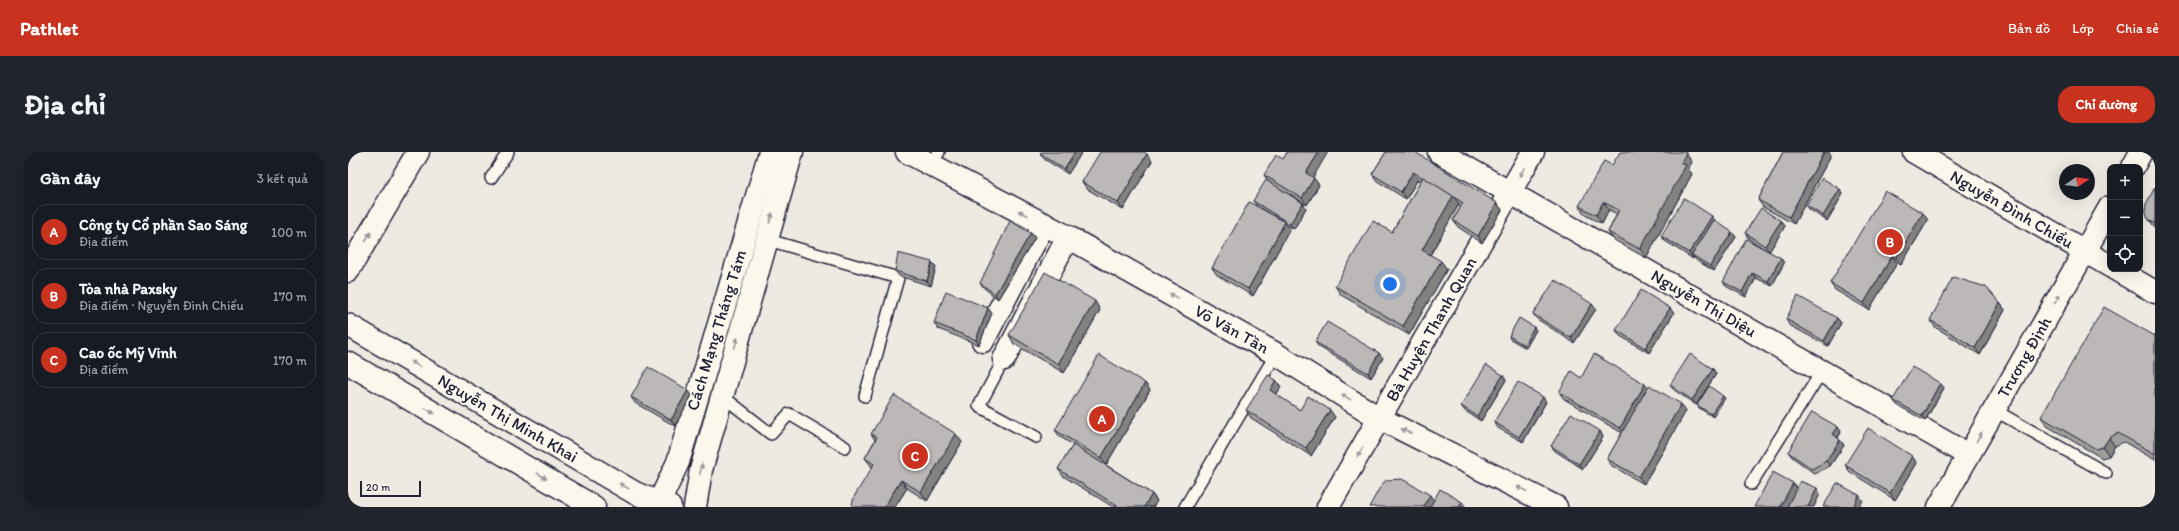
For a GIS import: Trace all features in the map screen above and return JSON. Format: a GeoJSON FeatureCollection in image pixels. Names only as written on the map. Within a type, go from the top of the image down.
{"type":"FeatureCollection","features":[{"type":"Feature","properties":{"kind":"main road"},"geometry":{"type":"LineString","coordinates":[[348,271],[418,152]]}},
{"type":"Feature","properties":{"kind":"main road","name":"Cách Mạng Tháng Tám"},"geometry":{"type":"LineString","coordinates":[[662,505],[678,462],[770,152]]}},
{"type":"Feature","properties":{"kind":"main road","name":"Cách Mạng Tháng Tám"},"geometry":{"type":"LineString","coordinates":[[695,507],[700,470],[765,240],[792,152]]}},
{"type":"Feature","properties":{"kind":"main road","name":"Võ Văn Tần"},"geometry":{"type":"LineString","coordinates":[[907,152],[935,159],[1044,224],[1276,354],[1379,418],[1556,507]]}},
{"type":"Feature","properties":{"kind":"main road","name":"Nguyễn Thị Diệu"},"geometry":{"type":"LineString","coordinates":[[1440,152],[1968,455]]}},
{"type":"Feature","properties":{"kind":"main road","name":"Bà Huyện Thanh Quan"},"geometry":{"type":"LineString","coordinates":[[1328,507],[1533,152]]}},
{"type":"Feature","properties":{"kind":"main road","name":"Nguyễn Đình Chiểu"},"geometry":{"type":"LineString","coordinates":[[1914,152],[2107,264]]}},
{"type":"Feature","properties":{"kind":"main road"},"geometry":{"type":"LineString","coordinates":[[2135,164],[2141,152]]}},
{"type":"Feature","properties":{"kind":"main road","name":"Trương Định"},"geometry":{"type":"LineString","coordinates":[[1939,507],[2107,212]]}},
{"type":"Feature","properties":{"kind":"main road"},"geometry":{"type":"LineString","coordinates":[[983,340],[1044,224]]}},
{"type":"Feature","properties":{"kind":"main road"},"geometry":{"type":"LineString","coordinates":[[1004,359],[1068,237]]}},
{"type":"Feature","properties":{"kind":"main road"},"geometry":{"type":"LineString","coordinates":[[2120,272],[2155,292]]}},
{"type":"Feature","properties":{"kind":"main road","name":"Nguyễn Thị Minh Khai"},"geometry":{"type":"LineString","coordinates":[[348,325],[635,493],[662,505]]}},
{"type":"Feature","properties":{"kind":"main road","name":"Nguyễn Thị Minh Khai"},"geometry":{"type":"LineString","coordinates":[[348,363],[588,505]]}},
{"type":"Feature","properties":{"kind":"lane"},"geometry":{"type":"LineString","coordinates":[[491,178],[508,152]]}},
{"type":"Feature","properties":{"kind":"lane"},"geometry":{"type":"LineString","coordinates":[[765,240],[898,278],[865,396]]}},
{"type":"Feature","properties":{"kind":"lane"},"geometry":{"type":"LineString","coordinates":[[1185,507],[1276,354]]}},
{"type":"Feature","properties":{"kind":"lane"},"geometry":{"type":"LineString","coordinates":[[1004,359],[979,406],[1036,437]]}},
{"type":"Feature","properties":{"kind":"lane"},"geometry":{"type":"LineString","coordinates":[[1751,484],[1822,371]]}},
{"type":"Feature","properties":{"kind":"lane"},"geometry":{"type":"LineString","coordinates":[[721,395],[771,434],[789,414],[845,447]]}},
{"type":"Feature","properties":{"kind":"lane"},"geometry":{"type":"LineString","coordinates":[[1994,410],[2106,473]]}},
{"type":"Feature","properties":{"kind":"building"},"geometry":{"type":"Polygon","coordinates":[[[1075,152],[1064,169],[1040,153],[1075,152]]]}},
{"type":"Feature","properties":{"kind":"building"},"geometry":{"type":"Polygon","coordinates":[[[1100,152],[1144,152],[1147,154],[1118,203],[1082,182],[1100,152]]]}},
{"type":"Feature","properties":{"kind":"building"},"geometry":{"type":"Polygon","coordinates":[[[1287,152],[1319,152],[1306,173],[1314,178],[1302,198],[1264,175],[1276,155],[1283,159],[1287,152]]]}},
{"type":"Feature","properties":{"kind":"building"},"geometry":{"type":"Polygon","coordinates":[[[1386,152],[1415,152],[1497,203],[1478,236],[1453,220],[1463,203],[1423,177],[1413,172],[1401,192],[1372,174],[1386,152]]]}},
{"type":"Feature","properties":{"kind":"building"},"geometry":{"type":"Polygon","coordinates":[[[1620,152],[1686,153],[1681,163],[1686,165],[1640,249],[1608,232],[1619,210],[1603,202],[1596,215],[1579,206],[1604,161],[1612,165],[1620,152]]]}},
{"type":"Feature","properties":{"kind":"building"},"geometry":{"type":"Polygon","coordinates":[[[1783,152],[1824,152],[1789,217],[1758,200],[1783,152]]]}},
{"type":"Feature","properties":{"kind":"building"},"geometry":{"type":"Polygon","coordinates":[[[1423,177],[1453,196],[1422,250],[1441,261],[1403,326],[1335,286],[1373,221],[1392,232],[1423,177]]]}},
{"type":"Feature","properties":{"kind":"building"},"geometry":{"type":"Polygon","coordinates":[[[1822,178],[1840,189],[1823,216],[1806,205],[1822,178]]]}},
{"type":"Feature","properties":{"kind":"building"},"geometry":{"type":"Polygon","coordinates":[[[1266,180],[1303,203],[1290,224],[1253,201],[1266,180]]]}},
{"type":"Feature","properties":{"kind":"building"},"geometry":{"type":"Polygon","coordinates":[[[2155,187],[2155,224],[2147,217],[2145,210],[2146,204],[2155,187]]]}},
{"type":"Feature","properties":{"kind":"building"},"geometry":{"type":"Polygon","coordinates":[[[1885,191],[1923,213],[1896,258],[1892,256],[1864,303],[1830,283],[1885,191]]]}},
{"type":"Feature","properties":{"kind":"building"},"geometry":{"type":"Polygon","coordinates":[[[1684,198],[1712,216],[1689,253],[1661,236],[1684,198]]]}},
{"type":"Feature","properties":{"kind":"building"},"geometry":{"type":"Polygon","coordinates":[[[1249,202],[1285,222],[1248,289],[1212,268],[1249,202]]]}},
{"type":"Feature","properties":{"kind":"building"},"geometry":{"type":"Polygon","coordinates":[[[1761,208],[1781,221],[1765,246],[1745,233],[1761,208]]]}},
{"type":"Feature","properties":{"kind":"building"},"geometry":{"type":"Polygon","coordinates":[[[1714,220],[1732,232],[1710,266],[1692,255],[1714,220]]]}},
{"type":"Feature","properties":{"kind":"building"},"geometry":{"type":"Polygon","coordinates":[[[1010,221],[1031,233],[995,294],[980,283],[1010,221]]]}},
{"type":"Feature","properties":{"kind":"building"},"geometry":{"type":"Polygon","coordinates":[[[1746,239],[1781,258],[1768,281],[1752,273],[1742,292],[1723,282],[1746,239]]]}},
{"type":"Feature","properties":{"kind":"building"},"geometry":{"type":"Polygon","coordinates":[[[898,253],[932,262],[927,281],[895,271],[898,253]]]}},
{"type":"Feature","properties":{"kind":"building"},"geometry":{"type":"Polygon","coordinates":[[[1045,272],[1095,301],[1058,364],[1009,335],[1045,272]]]}},
{"type":"Feature","properties":{"kind":"building"},"geometry":{"type":"Polygon","coordinates":[[[1953,277],[1986,287],[2000,303],[1975,348],[1930,320],[1953,277]]]}},
{"type":"Feature","properties":{"kind":"building"},"geometry":{"type":"Polygon","coordinates":[[[1555,280],[1592,304],[1571,338],[1533,314],[1555,280]]]}},
{"type":"Feature","properties":{"kind":"building"},"geometry":{"type":"Polygon","coordinates":[[[1641,290],[1670,308],[1645,348],[1616,330],[1641,290]]]}},
{"type":"Feature","properties":{"kind":"building"},"geometry":{"type":"Polygon","coordinates":[[[946,291],[988,308],[976,340],[934,323],[946,291]]]}},
{"type":"Feature","properties":{"kind":"building"},"geometry":{"type":"Polygon","coordinates":[[[1798,296],[1837,318],[1824,341],[1786,319],[1798,296]]]}},
{"type":"Feature","properties":{"kind":"building"},"geometry":{"type":"Polygon","coordinates":[[[2104,307],[2155,336],[2155,454],[2118,433],[2109,438],[2103,447],[2096,449],[2041,417],[2104,307]]]}},
{"type":"Feature","properties":{"kind":"building"},"geometry":{"type":"Polygon","coordinates":[[[1519,318],[1534,327],[1524,345],[1509,336],[1519,318]]]}},
{"type":"Feature","properties":{"kind":"building"},"geometry":{"type":"Polygon","coordinates":[[[1327,322],[1379,353],[1368,373],[1315,342],[1327,322]]]}},
{"type":"Feature","properties":{"kind":"building"},"geometry":{"type":"Polygon","coordinates":[[[1594,354],[1645,384],[1620,428],[1559,392],[1571,371],[1581,378],[1594,354]]]}},
{"type":"Feature","properties":{"kind":"building"},"geometry":{"type":"Polygon","coordinates":[[[1690,354],[1713,369],[1692,400],[1670,385],[1690,354]]]}},
{"type":"Feature","properties":{"kind":"building"},"geometry":{"type":"Polygon","coordinates":[[[1099,355],[1145,383],[1101,458],[1055,430],[1099,355]]]}},
{"type":"Feature","properties":{"kind":"building"},"geometry":{"type":"Polygon","coordinates":[[[1486,365],[1503,375],[1477,416],[1461,406],[1486,365]]]}},
{"type":"Feature","properties":{"kind":"building"},"geometry":{"type":"Polygon","coordinates":[[[648,367],[688,390],[671,420],[631,397],[648,367]]]}},
{"type":"Feature","properties":{"kind":"building"},"geometry":{"type":"Polygon","coordinates":[[[1912,367],[1940,383],[1922,416],[1893,400],[1912,367]]]}},
{"type":"Feature","properties":{"kind":"building"},"geometry":{"type":"Polygon","coordinates":[[[1268,375],[1276,380],[1270,390],[1300,410],[1308,396],[1330,410],[1306,448],[1246,410],[1268,375]]]}},
{"type":"Feature","properties":{"kind":"building"},"geometry":{"type":"Polygon","coordinates":[[[1518,382],[1543,397],[1519,437],[1494,422],[1518,382]]]}},
{"type":"Feature","properties":{"kind":"building"},"geometry":{"type":"Polygon","coordinates":[[[1649,385],[1681,404],[1639,477],[1607,459],[1649,385]]]}},
{"type":"Feature","properties":{"kind":"building"},"geometry":{"type":"Polygon","coordinates":[[[1709,386],[1723,396],[1711,414],[1697,405],[1709,386]]]}},
{"type":"Feature","properties":{"kind":"building"},"geometry":{"type":"Polygon","coordinates":[[[894,395],[956,434],[921,492],[901,480],[884,507],[854,507],[852,504],[855,495],[874,464],[865,458],[877,437],[871,434],[894,395]]]}},
{"type":"Feature","properties":{"kind":"building"},"geometry":{"type":"Polygon","coordinates":[[[1812,412],[1838,427],[1833,434],[1840,440],[1826,461],[1812,469],[1788,452],[1812,412]]]}},
{"type":"Feature","properties":{"kind":"building"},"geometry":{"type":"Polygon","coordinates":[[[1571,413],[1600,431],[1579,464],[1551,446],[1571,413]]]}},
{"type":"Feature","properties":{"kind":"building"},"geometry":{"type":"Polygon","coordinates":[[[1868,428],[1912,456],[1890,493],[1845,465],[1868,428]]]}},
{"type":"Feature","properties":{"kind":"building"},"geometry":{"type":"Polygon","coordinates":[[[1073,445],[1152,494],[1144,507],[1119,507],[1058,469],[1073,445]]]}},
{"type":"Feature","properties":{"kind":"building"},"geometry":{"type":"Polygon","coordinates":[[[1773,472],[1793,483],[1780,507],[1754,507],[1773,472]]]}},
{"type":"Feature","properties":{"kind":"building"},"geometry":{"type":"Polygon","coordinates":[[[1402,479],[1430,495],[1423,507],[1369,507],[1382,484],[1387,480],[1402,479]]]}},
{"type":"Feature","properties":{"kind":"building"},"geometry":{"type":"Polygon","coordinates":[[[1800,481],[1817,488],[1808,507],[1787,507],[1800,481]]]}},
{"type":"Feature","properties":{"kind":"building"},"geometry":{"type":"Polygon","coordinates":[[[1837,483],[1859,495],[1854,505],[1857,507],[1823,507],[1837,483]]]}},
{"type":"Feature","properties":{"kind":"building"},"geometry":{"type":"Polygon","coordinates":[[[1440,489],[1462,502],[1459,507],[1430,507],[1440,489]]]}},
{"type":"Feature","properties":{"kind":"place","name":"Tòa nhà Paxsky"},"geometry":{"type":"Point","coordinates":[1890,242]}},
{"type":"Feature","properties":{"kind":"place","name":"Công ty Cổ phần Sao Sáng"},"geometry":{"type":"Point","coordinates":[1102,419]}},
{"type":"Feature","properties":{"kind":"place","name":"Cao ốc Mỹ Vinh"},"geometry":{"type":"Point","coordinates":[915,456]}}]}
